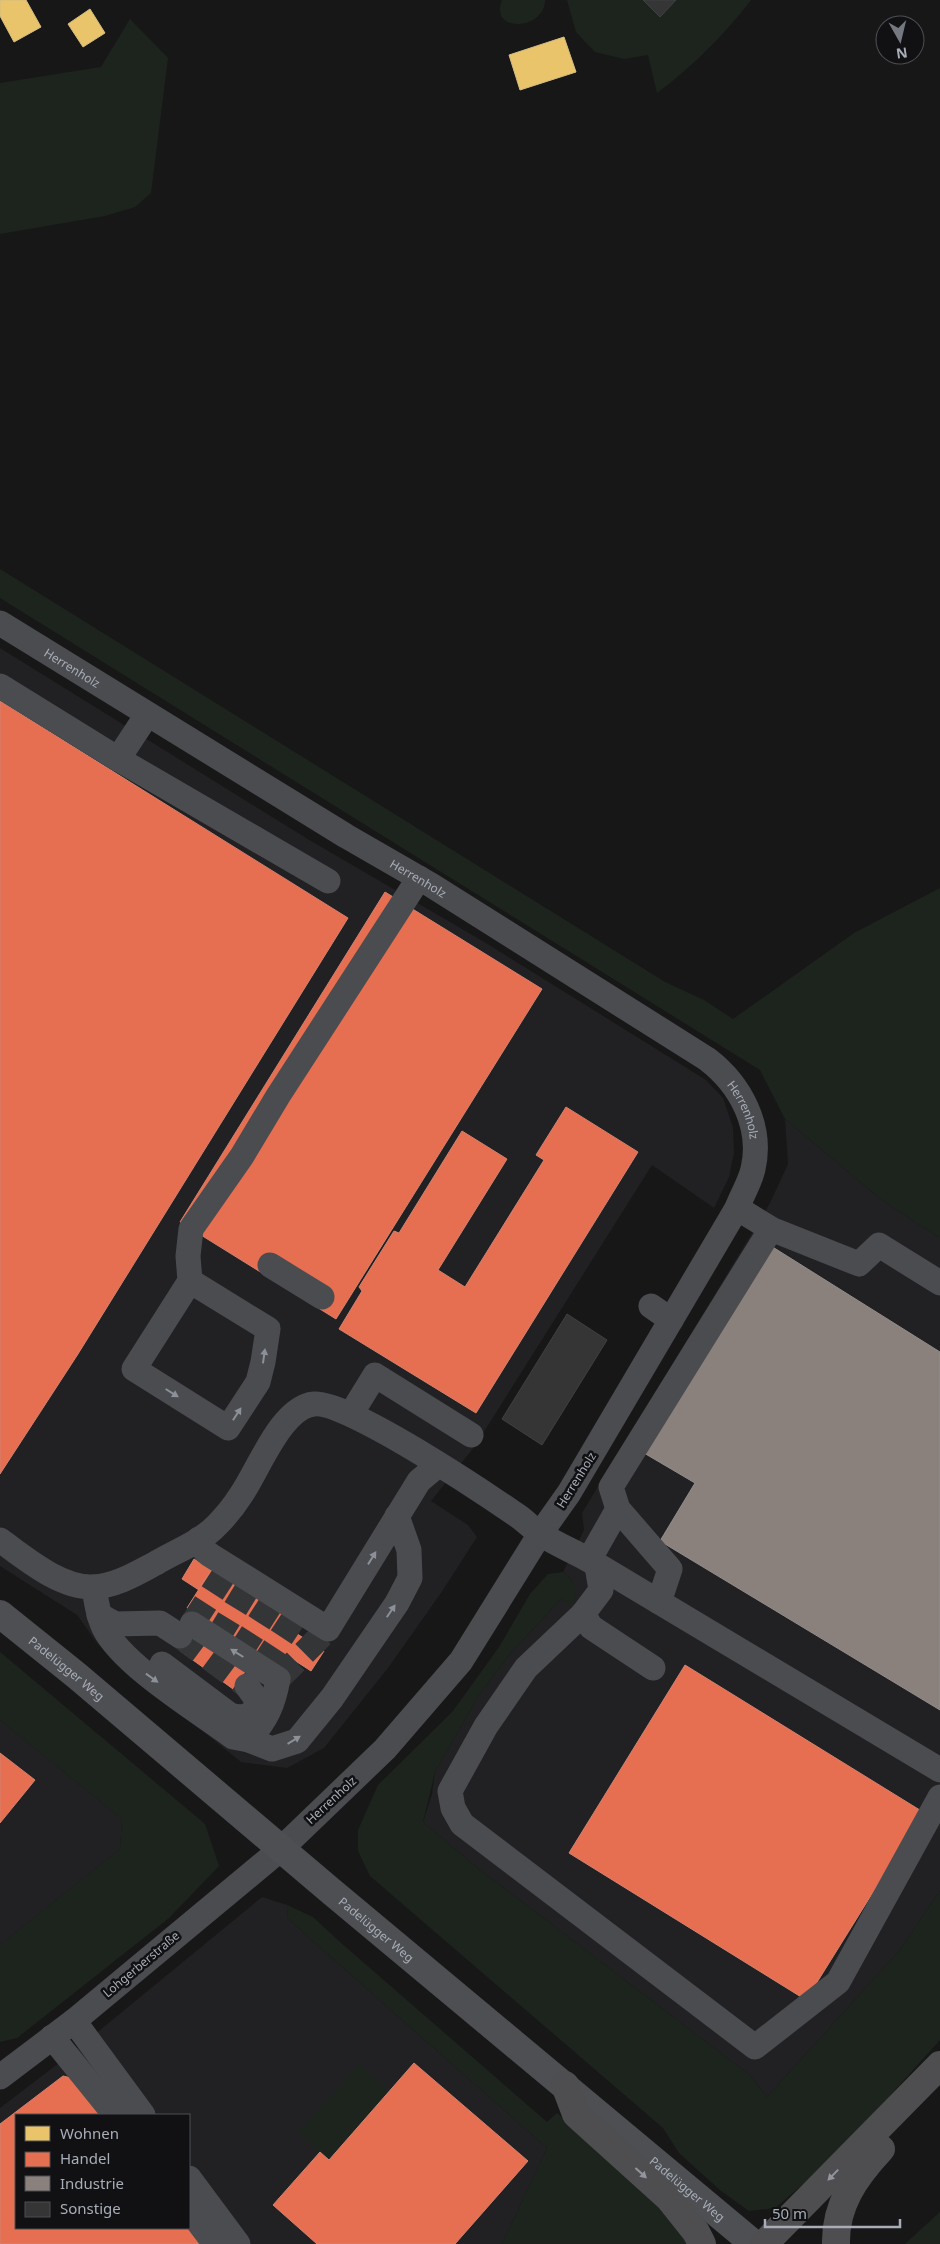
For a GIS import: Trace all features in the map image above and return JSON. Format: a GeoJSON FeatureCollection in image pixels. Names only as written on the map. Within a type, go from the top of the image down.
{"type":"FeatureCollection","features":[{"type":"Feature","properties":{"kind":"highway"},"geometry":{"type":"LineString","coordinates":[[764,2244],[940,2065]]}},
{"type":"Feature","properties":{"kind":"highway"},"geometry":{"type":"LineString","coordinates":[[565,2085],[576,2114],[669,2198],[696,2232],[702,2244]]}},
{"type":"Feature","properties":{"kind":"highway"},"geometry":{"type":"LineString","coordinates":[[836,2244],[839,2212],[853,2183],[863,2168],[940,2085]]}},
{"type":"Feature","properties":{"kind":"main road","name":"Padelügger Weg"},"geometry":{"type":"LineString","coordinates":[[0,1614],[76,1675],[754,2244]]}},
{"type":"Feature","properties":{"kind":"street","name":"Herrenholz"},"geometry":{"type":"LineString","coordinates":[[0,623],[147,715],[419,878],[720,1068],[740,1095],[751,1118],[756,1140],[753,1169],[737,1208],[569,1493],[540,1534],[461,1661],[385,1749],[281,1849]]}},
{"type":"Feature","properties":{"kind":"street"},"geometry":{"type":"LineString","coordinates":[[0,686],[118,759],[328,881]]}},
{"type":"Feature","properties":{"kind":"street"},"geometry":{"type":"LineString","coordinates":[[118,759],[147,715]]}},
{"type":"Feature","properties":{"kind":"street"},"geometry":{"type":"LineString","coordinates":[[190,1281],[268,1329],[258,1382],[228,1428],[134,1369],[190,1281],[188,1256],[191,1229],[242,1156],[278,1096],[419,878]]}},
{"type":"Feature","properties":{"kind":"street"},"geometry":{"type":"LineString","coordinates":[[737,1208],[771,1229],[859,1264],[879,1245],[940,1283]]}},
{"type":"Feature","properties":{"kind":"street"},"geometry":{"type":"LineString","coordinates":[[659,1602],[670,1569],[618,1510],[611,1487],[771,1229]]}},
{"type":"Feature","properties":{"kind":"street"},"geometry":{"type":"LineString","coordinates":[[270,1265],[322,1297]]}},
{"type":"Feature","properties":{"kind":"street"},"geometry":{"type":"LineString","coordinates":[[651,1306],[671,1320]]}},
{"type":"Feature","properties":{"kind":"street"},"geometry":{"type":"LineString","coordinates":[[351,1414],[375,1375],[470,1434]]}},
{"type":"Feature","properties":{"kind":"street"},"geometry":{"type":"LineString","coordinates":[[0,1540],[44,1571],[80,1586],[94,1587],[115,1582],[138,1572],[199,1539],[216,1527],[242,1495],[266,1450],[291,1415],[313,1404],[328,1405],[351,1414],[438,1465],[516,1514],[540,1534],[593,1563],[940,1770]]}},
{"type":"Feature","properties":{"kind":"street"},"geometry":{"type":"LineString","coordinates":[[199,1539],[205,1551],[210,1555],[328,1629],[419,1481],[438,1465]]}},
{"type":"Feature","properties":{"kind":"street"},"geometry":{"type":"LineString","coordinates":[[618,1510],[593,1563],[601,1590],[583,1614],[526,1668],[491,1719],[450,1791],[453,1808],[462,1824],[755,2047],[838,1982],[940,1797]]}},
{"type":"Feature","properties":{"kind":"street"},"geometry":{"type":"LineString","coordinates":[[94,1587],[99,1615],[105,1630],[131,1662],[233,1736],[250,1740],[272,1749],[297,1740],[332,1698],[397,1603],[410,1578],[409,1550],[397,1516]]}},
{"type":"Feature","properties":{"kind":"street"},"geometry":{"type":"LineString","coordinates":[[583,1614],[591,1627],[654,1668]]}},
{"type":"Feature","properties":{"kind":"street"},"geometry":{"type":"LineString","coordinates":[[99,1615],[115,1624],[160,1623],[186,1630],[278,1679],[273,1705],[265,1721],[250,1740]]}},
{"type":"Feature","properties":{"kind":"street"},"geometry":{"type":"LineString","coordinates":[[116,1645],[151,1656],[230,1715],[240,1718],[251,1714],[256,1708],[257,1700],[247,1686]]}},
{"type":"Feature","properties":{"kind":"street","name":"Lohgerberstraße"},"geometry":{"type":"LineString","coordinates":[[2,2072],[74,2021],[281,1849]]}},
{"type":"Feature","properties":{"kind":"street"},"geometry":{"type":"LineString","coordinates":[[74,2021],[142,2114]]}},
{"type":"Feature","properties":{"kind":"street"},"geometry":{"type":"LineString","coordinates":[[52,2037],[114,2114]]}},
{"type":"Feature","properties":{"kind":"street"},"geometry":{"type":"LineString","coordinates":[[190,2179],[238,2244]]}},
{"type":"Feature","properties":{"kind":"street"},"geometry":{"type":"LineString","coordinates":[[190,2211],[215,2244]]}},
{"type":"Feature","properties":{"kind":"shaded area"},"geometry":{"type":"Polygon","coordinates":[[[502,0],[545,0],[543,10],[536,17],[528,22],[519,24],[510,23],[503,19],[500,11],[502,0]]]}},
{"type":"Feature","properties":{"kind":"shaded area"},"geometry":{"type":"Polygon","coordinates":[[[567,0],[751,0],[730,26],[707,49],[657,93],[648,55],[624,59],[595,52],[576,32],[567,0]]]}},
{"type":"Feature","properties":{"kind":"shaded area"},"geometry":{"type":"Polygon","coordinates":[[[130,19],[168,58],[151,193],[135,207],[105,216],[0,234],[0,83],[101,67],[130,19]]]}},
{"type":"Feature","properties":{"kind":"shaded area"},"geometry":{"type":"Polygon","coordinates":[[[0,569],[665,982],[704,1000],[733,1019],[854,933],[940,888],[940,1238],[883,1201],[785,1119],[760,1070],[0,598],[0,569]]]}},
{"type":"Feature","properties":{"kind":"shaded area"},"geometry":{"type":"Polygon","coordinates":[[[0,648],[306,838],[486,943],[706,1080],[723,1098],[733,1127],[734,1153],[729,1177],[714,1208],[652,1165],[475,1446],[431,1501],[468,1525],[477,1537],[441,1593],[388,1668],[324,1748],[287,1768],[241,1762],[119,1664],[97,1643],[77,1615],[0,1566],[0,648]]]}},
{"type":"Feature","properties":{"kind":"shaded area"},"geometry":{"type":"Polygon","coordinates":[[[785,1119],[883,1201],[940,1238],[940,1891],[899,1951],[767,2097],[751,2076],[479,1869],[423,1822],[432,1794],[435,1772],[478,1697],[508,1656],[561,1599],[572,1606],[572,1580],[563,1572],[584,1530],[582,1513],[769,1205],[788,1164],[785,1119]]]}},
{"type":"Feature","properties":{"kind":"shaded area"},"geometry":{"type":"Polygon","coordinates":[[[563,1572],[574,1583],[575,1596],[572,1607],[561,1599],[508,1656],[478,1697],[435,1772],[423,1822],[479,1869],[751,2076],[767,2097],[899,1951],[940,1891],[940,2040],[833,2159],[775,2208],[749,2211],[721,2191],[679,2153],[663,2128],[370,1876],[358,1851],[358,1830],[378,1785],[453,1711],[499,1647],[530,1594],[548,1574],[563,1572]]]}},
{"type":"Feature","properties":{"kind":"shaded area"},"geometry":{"type":"Polygon","coordinates":[[[0,1652],[205,1824],[219,1866],[169,1918],[17,2038],[0,2042],[0,1945],[120,1849],[122,1819],[0,1720],[0,1652]]]}},
{"type":"Feature","properties":{"kind":"shaded area"},"geometry":{"type":"Polygon","coordinates":[[[0,1720],[122,1819],[120,1849],[0,1945],[0,1720]]]}},
{"type":"Feature","properties":{"kind":"shaded area"},"geometry":{"type":"Polygon","coordinates":[[[262,1897],[287,1905],[288,1919],[547,2148],[502,2244],[0,2244],[0,2108],[72,2053],[262,1897]]]}},
{"type":"Feature","properties":{"kind":"shaded area"},"geometry":{"type":"Polygon","coordinates":[[[287,1905],[313,1917],[547,2122],[557,2113],[655,2202],[682,2232],[686,2244],[502,2244],[547,2148],[288,1919],[287,1905]]]}},
{"type":"Feature","properties":{"kind":"shaded area"},"geometry":{"type":"Polygon","coordinates":[[[359,2064],[389,2091],[329,2160],[298,2133],[359,2064]]]}},
{"type":"Feature","properties":{"kind":"shaded area"},"geometry":{"type":"Polygon","coordinates":[[[940,2212],[940,2244],[905,2244],[940,2212]]]}},
{"type":"Feature","properties":{"kind":"building: Wohnen"},"geometry":{"type":"Polygon","coordinates":[[[0,0],[26,0],[41,27],[14,42],[0,16],[0,0]]]}},
{"type":"Feature","properties":{"kind":"building: Wohnen"},"geometry":{"type":"Polygon","coordinates":[[[90,9],[105,33],[83,47],[68,24],[90,9]]]}},
{"type":"Feature","properties":{"kind":"building: Wohnen"},"geometry":{"type":"Polygon","coordinates":[[[564,37],[576,72],[520,90],[509,55],[564,37]]]}},
{"type":"Feature","properties":{"kind":"building: Handel"},"geometry":{"type":"Polygon","coordinates":[[[0,701],[348,918],[78,1354],[0,1474],[0,701]]]}},
{"type":"Feature","properties":{"kind":"building: Handel"},"geometry":{"type":"Polygon","coordinates":[[[385,892],[542,989],[336,1319],[180,1222],[385,892]]]}},
{"type":"Feature","properties":{"kind":"building: Handel"},"geometry":{"type":"Polygon","coordinates":[[[566,1107],[638,1152],[476,1413],[339,1329],[362,1291],[359,1287],[394,1231],[399,1233],[462,1131],[507,1159],[438,1270],[465,1287],[544,1160],[536,1155],[566,1107]]]}},
{"type":"Feature","properties":{"kind":"building: Handel"},"geometry":{"type":"Polygon","coordinates":[[[194,1559],[211,1570],[199,1590],[182,1579],[194,1559]]]}},
{"type":"Feature","properties":{"kind":"building: Handel"},"geometry":{"type":"Polygon","coordinates":[[[213,1567],[298,1620],[291,1630],[324,1651],[311,1671],[277,1649],[269,1661],[187,1608],[213,1567]]]}},
{"type":"Feature","properties":{"kind":"building: Handel"},"geometry":{"type":"Polygon","coordinates":[[[185,1628],[253,1677],[240,1694],[179,1650],[183,1645],[185,1628]]]}},
{"type":"Feature","properties":{"kind":"building: Handel"},"geometry":{"type":"Polygon","coordinates":[[[685,1665],[923,1812],[806,2000],[569,1853],[685,1665]]]}},
{"type":"Feature","properties":{"kind":"building: Handel"},"geometry":{"type":"Polygon","coordinates":[[[0,1753],[35,1780],[0,1823],[0,1753]]]}},
{"type":"Feature","properties":{"kind":"building: Handel"},"geometry":{"type":"Polygon","coordinates":[[[414,2063],[528,2161],[455,2244],[317,2244],[273,2205],[320,2152],[329,2160],[414,2063]]]}},
{"type":"Feature","properties":{"kind":"building: Handel"},"geometry":{"type":"Polygon","coordinates":[[[63,2076],[76,2079],[103,2114],[15,2114],[15,2229],[190,2229],[204,2244],[0,2244],[0,2124],[63,2076]]]}},
{"type":"Feature","properties":{"kind":"building: Industrie"},"geometry":{"type":"Polygon","coordinates":[[[771,1246],[940,1352],[940,1710],[660,1541],[695,1483],[644,1453],[771,1246]]]}},
{"type":"Feature","properties":{"kind":"building: Sonstige"},"geometry":{"type":"Polygon","coordinates":[[[643,0],[676,0],[660,17],[643,0]]]}},
{"type":"Feature","properties":{"kind":"building: Sonstige"},"geometry":{"type":"Polygon","coordinates":[[[567,1314],[607,1340],[542,1445],[502,1419],[567,1314]]]}},
{"type":"Feature","properties":{"kind":"tunnel"},"geometry":{"type":"LineString","coordinates":[[192,1624],[229,1567]]}},
{"type":"Feature","properties":{"kind":"tunnel"},"geometry":{"type":"LineString","coordinates":[[216,1640],[252,1581]]}},
{"type":"Feature","properties":{"kind":"tunnel"},"geometry":{"type":"LineString","coordinates":[[239,1654],[276,1596]]}},
{"type":"Feature","properties":{"kind":"tunnel"},"geometry":{"type":"LineString","coordinates":[[261,1668],[299,1610]]}},
{"type":"Feature","properties":{"kind":"tunnel"},"geometry":{"type":"LineString","coordinates":[[278,1679],[328,1629]]}},
{"type":"Feature","properties":{"kind":"tunnel"},"geometry":{"type":"LineString","coordinates":[[180,1636],[247,1686]]}}]}
